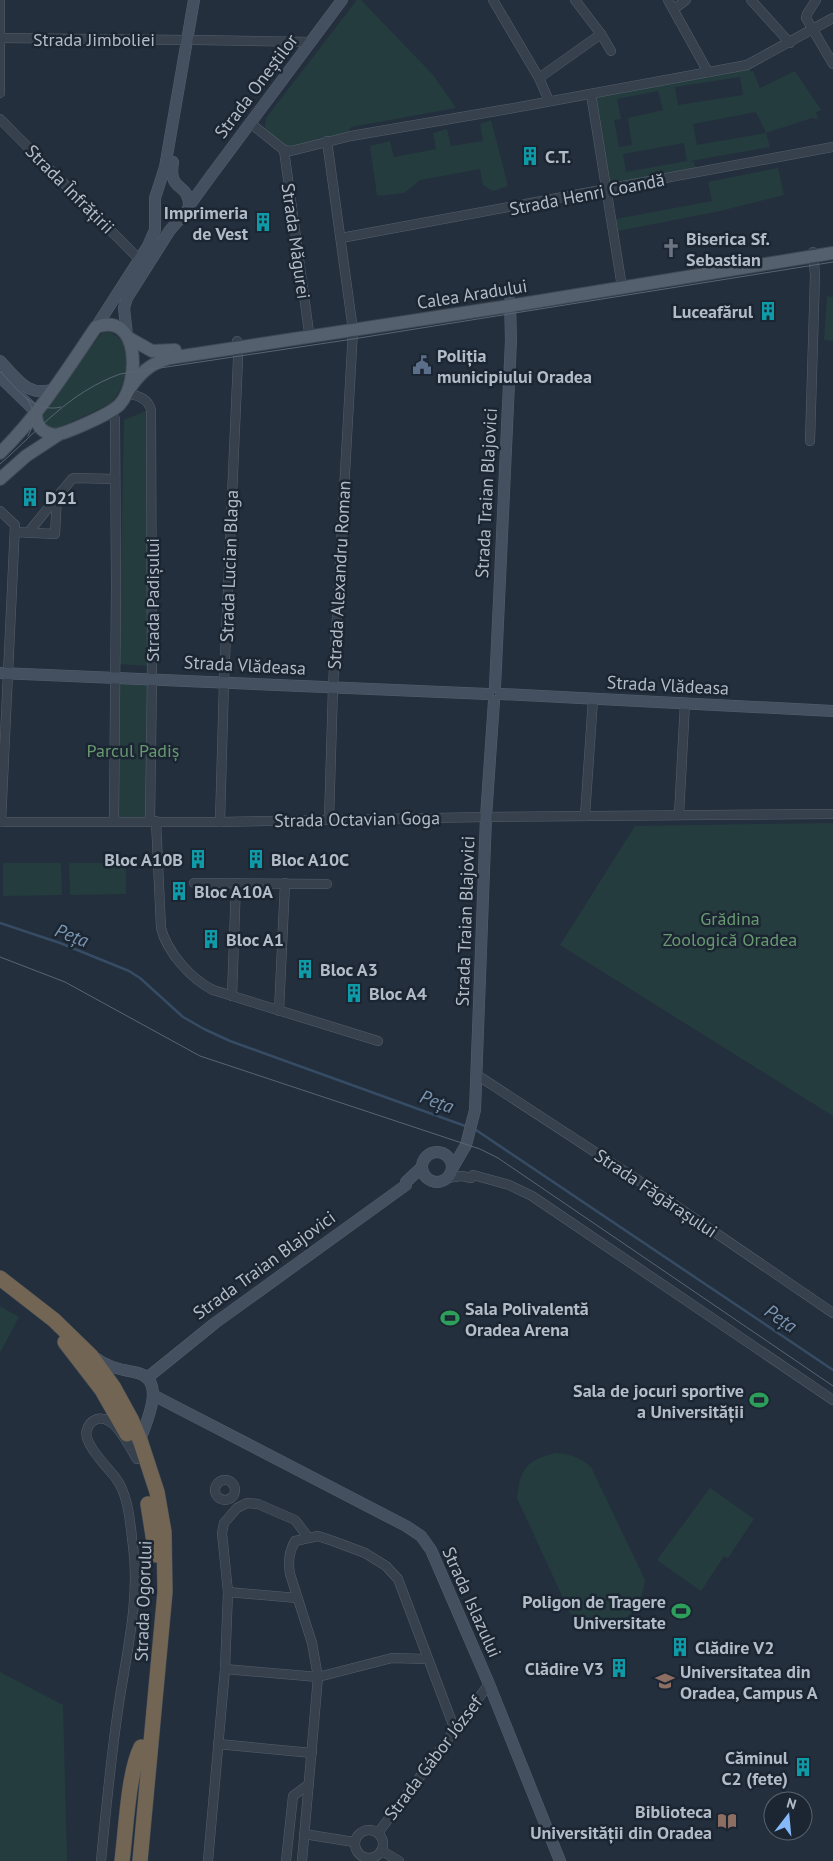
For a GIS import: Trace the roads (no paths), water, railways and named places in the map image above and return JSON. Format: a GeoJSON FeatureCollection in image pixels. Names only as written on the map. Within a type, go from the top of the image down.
{"type":"FeatureCollection","features":[{"type":"Feature","properties":{"kind":"highway","name":"Strada Ogorului"},"geometry":{"type":"LineString","coordinates":[[0,1280],[54,1320],[91,1356],[118,1396],[140,1440],[157,1492],[166,1557],[164,1623],[131,1861]]}},
{"type":"Feature","properties":{"kind":"highway","name":"Strada Ogorului"},"geometry":{"type":"LineString","coordinates":[[0,1280],[50,1327],[85,1366],[102,1390],[119,1419],[137,1459],[145,1486],[156,1556],[156,1591],[140,1861]]}},
{"type":"Feature","properties":{"kind":"highway"},"geometry":{"type":"LineString","coordinates":[[122,1861],[137,1755],[146,1748],[154,1770],[147,1861]]}},
{"type":"Feature","properties":{"kind":"main road","name":"Calea Aradului"},"geometry":{"type":"LineString","coordinates":[[814,254],[833,248]]}},
{"type":"Feature","properties":{"kind":"main road","name":"Calea Aradului"},"geometry":{"type":"LineString","coordinates":[[96,327],[104,324],[112,325],[148,350],[162,352],[353,328],[814,254],[833,253]]}},
{"type":"Feature","properties":{"kind":"main road"},"geometry":{"type":"LineString","coordinates":[[0,453],[36,413],[96,327]]}},
{"type":"Feature","properties":{"kind":"main road","name":"Calea Aradului"},"geometry":{"type":"LineString","coordinates":[[0,479],[26,456],[58,435],[109,413],[120,405],[127,392],[145,370],[156,362],[176,356],[237,344],[309,332],[353,328]]}},
{"type":"Feature","properties":{"kind":"main road"},"geometry":{"type":"LineString","coordinates":[[127,392],[133,364],[128,337]]}},
{"type":"Feature","properties":{"kind":"main road"},"geometry":{"type":"LineString","coordinates":[[36,413],[38,425],[42,431],[58,435]]}},
{"type":"Feature","properties":{"kind":"street"},"geometry":{"type":"LineString","coordinates":[[0,0],[0,93]]}},
{"type":"Feature","properties":{"kind":"street"},"geometry":{"type":"LineString","coordinates":[[128,337],[124,314],[126,300],[179,219],[188,211],[188,195],[172,178],[172,169],[191,40],[194,0]]}},
{"type":"Feature","properties":{"kind":"street"},"geometry":{"type":"LineString","coordinates":[[96,327],[153,235],[155,204],[166,167],[191,40],[202,0]]}},
{"type":"Feature","properties":{"kind":"street","name":"Strada Oneștilor"},"geometry":{"type":"LineString","coordinates":[[188,195],[250,123],[342,0]]}},
{"type":"Feature","properties":{"kind":"street"},"geometry":{"type":"LineString","coordinates":[[575,0],[601,34],[610,51]]}},
{"type":"Feature","properties":{"kind":"street"},"geometry":{"type":"LineString","coordinates":[[668,0],[708,72]]}},
{"type":"Feature","properties":{"kind":"street"},"geometry":{"type":"LineString","coordinates":[[674,9],[686,0]]}},
{"type":"Feature","properties":{"kind":"street"},"geometry":{"type":"LineString","coordinates":[[750,0],[790,43]]}},
{"type":"Feature","properties":{"kind":"street"},"geometry":{"type":"LineString","coordinates":[[816,0],[806,16],[833,64]]}},
{"type":"Feature","properties":{"kind":"street"},"geometry":{"type":"LineString","coordinates":[[494,1],[549,101]]}},
{"type":"Feature","properties":{"kind":"street"},"geometry":{"type":"LineString","coordinates":[[250,123],[284,150],[291,151],[327,141],[747,64],[790,43],[833,18]]}},
{"type":"Feature","properties":{"kind":"street"},"geometry":{"type":"LineString","coordinates":[[538,78],[601,34]]}},
{"type":"Feature","properties":{"kind":"street","name":"Strada Jimboliei"},"geometry":{"type":"LineString","coordinates":[[0,38],[310,42]]}},
{"type":"Feature","properties":{"kind":"street"},"geometry":{"type":"LineString","coordinates":[[591,94],[622,285]]}},
{"type":"Feature","properties":{"kind":"street","name":"Strada Înfrățirii"},"geometry":{"type":"LineString","coordinates":[[0,119],[139,260]]}},
{"type":"Feature","properties":{"kind":"street","name":"Strada Alexandru Roman"},"geometry":{"type":"LineString","coordinates":[[327,141],[353,328],[333,687],[329,820]]}},
{"type":"Feature","properties":{"kind":"street","name":"Strada Henri Coandă"},"geometry":{"type":"LineString","coordinates":[[341,238],[833,147]]}},
{"type":"Feature","properties":{"kind":"street","name":"Strada Măgurei"},"geometry":{"type":"LineString","coordinates":[[284,150],[309,332]]}},
{"type":"Feature","properties":{"kind":"street"},"geometry":{"type":"LineString","coordinates":[[158,193],[167,186],[188,195]]}},
{"type":"Feature","properties":{"kind":"street"},"geometry":{"type":"LineString","coordinates":[[156,210],[164,218],[179,219]]}},
{"type":"Feature","properties":{"kind":"street"},"geometry":{"type":"LineString","coordinates":[[810,441],[814,254]]}},
{"type":"Feature","properties":{"kind":"street","name":"Strada Traian Blajovici"},"geometry":{"type":"LineString","coordinates":[[450,1165],[462,1141],[466,1140],[475,1110],[486,817],[495,694],[511,340],[510,303]]}},
{"type":"Feature","properties":{"kind":"street","name":"Strada Lucian Blaga"},"geometry":{"type":"LineString","coordinates":[[220,822],[238,359],[237,344]]}},
{"type":"Feature","properties":{"kind":"street"},"geometry":{"type":"LineString","coordinates":[[0,361],[30,390],[38,392],[54,389]]}},
{"type":"Feature","properties":{"kind":"street"},"geometry":{"type":"LineString","coordinates":[[0,377],[36,413]]}},
{"type":"Feature","properties":{"kind":"street","name":"Strada Padișului"},"geometry":{"type":"LineString","coordinates":[[127,392],[144,398],[150,405],[151,410],[153,821],[160,922],[164,940],[199,983],[213,990],[378,1041]]}},
{"type":"Feature","properties":{"kind":"street","name":"Strada Padișului"},"geometry":{"type":"LineString","coordinates":[[109,413],[115,418],[114,821]]}},
{"type":"Feature","properties":{"kind":"street"},"geometry":{"type":"LineString","coordinates":[[28,533],[74,478],[115,479]]}},
{"type":"Feature","properties":{"kind":"street"},"geometry":{"type":"LineString","coordinates":[[15,532],[55,534],[57,497]]}},
{"type":"Feature","properties":{"kind":"street"},"geometry":{"type":"LineString","coordinates":[[0,511],[14,524],[15,532],[4,673],[1,822]]}},
{"type":"Feature","properties":{"kind":"street","name":"Strada Vlădeasa"},"geometry":{"type":"LineString","coordinates":[[4,673],[224,681],[833,711]]}},
{"type":"Feature","properties":{"kind":"street"},"geometry":{"type":"LineString","coordinates":[[585,816],[593,699]]}},
{"type":"Feature","properties":{"kind":"street"},"geometry":{"type":"LineString","coordinates":[[679,815],[685,703]]}},
{"type":"Feature","properties":{"kind":"street","name":"Strada Octavian Goga"},"geometry":{"type":"LineString","coordinates":[[1,822],[220,822],[486,817],[833,814]]}},
{"type":"Feature","properties":{"kind":"street"},"geometry":{"type":"LineString","coordinates":[[194,883],[327,884]]}},
{"type":"Feature","properties":{"kind":"street"},"geometry":{"type":"LineString","coordinates":[[232,996],[236,883]]}},
{"type":"Feature","properties":{"kind":"street"},"geometry":{"type":"LineString","coordinates":[[279,1011],[285,883]]}},
{"type":"Feature","properties":{"kind":"street","name":"Strada Făgărașului"},"geometry":{"type":"LineString","coordinates":[[477,1074],[647,1186],[833,1313]]}},
{"type":"Feature","properties":{"kind":"street"},"geometry":{"type":"LineString","coordinates":[[450,1165],[440,1182],[433,1182],[425,1175],[422,1167],[425,1158],[431,1153],[438,1152],[462,1176],[472,1178],[474,1176]]}},
{"type":"Feature","properties":{"kind":"street"},"geometry":{"type":"LineString","coordinates":[[450,1165],[472,1173],[474,1176],[508,1185],[532,1196],[833,1400]]}},
{"type":"Feature","properties":{"kind":"street","name":"Strada Traian Blajovici"},"geometry":{"type":"LineString","coordinates":[[147,1378],[215,1323],[406,1185],[406,1182],[422,1167]]}},
{"type":"Feature","properties":{"kind":"street","name":"Strada Traian Blajovici"},"geometry":{"type":"LineString","coordinates":[[406,1185],[408,1187],[420,1183],[433,1182]]}},
{"type":"Feature","properties":{"kind":"street"},"geometry":{"type":"LineString","coordinates":[[91,1356],[110,1367],[139,1373],[147,1378],[153,1389],[153,1394],[140,1440]]}},
{"type":"Feature","properties":{"kind":"street","name":"Strada Islazului"},"geometry":{"type":"LineString","coordinates":[[153,1394],[266,1452],[421,1536],[431,1550],[489,1684],[557,1859]]}},
{"type":"Feature","properties":{"kind":"street"},"geometry":{"type":"LineString","coordinates":[[101,1861],[111,1763],[131,1632],[134,1556],[130,1521],[122,1490],[86,1437],[86,1431],[90,1424],[101,1418],[112,1422],[137,1459]]}},
{"type":"Feature","properties":{"kind":"street"},"geometry":{"type":"LineString","coordinates":[[230,1499],[237,1508]]}},
{"type":"Feature","properties":{"kind":"street"},"geometry":{"type":"LineString","coordinates":[[208,1861],[224,1670],[228,1592],[222,1533],[224,1523],[237,1508],[247,1504],[258,1504],[295,1520],[308,1537]]}},
{"type":"Feature","properties":{"kind":"street"},"geometry":{"type":"LineString","coordinates":[[302,1861],[318,1677],[312,1643],[288,1563],[290,1550],[295,1541],[318,1536],[333,1541],[365,1553],[386,1566],[398,1579],[426,1659],[455,1730]]}},
{"type":"Feature","properties":{"kind":"street"},"geometry":{"type":"LineString","coordinates":[[228,1592],[297,1598]]}},
{"type":"Feature","properties":{"kind":"street"},"geometry":{"type":"LineString","coordinates":[[224,1670],[318,1677],[392,1658],[426,1659]]}},
{"type":"Feature","properties":{"kind":"street","name":"Strada Gábor József"},"geometry":{"type":"LineString","coordinates":[[378,1833],[489,1684]]}},
{"type":"Feature","properties":{"kind":"street"},"geometry":{"type":"LineString","coordinates":[[218,1744],[312,1753]]}},
{"type":"Feature","properties":{"kind":"street"},"geometry":{"type":"LineString","coordinates":[[286,1861],[292,1796],[309,1784]]}},
{"type":"Feature","properties":{"kind":"street","name":"Strada Gábor József"},"geometry":{"type":"LineString","coordinates":[[354,1842],[360,1833],[371,1830],[378,1833],[383,1840],[382,1850]]}},
{"type":"Feature","properties":{"kind":"street"},"geometry":{"type":"LineString","coordinates":[[304,1834],[354,1842],[358,1853],[367,1858],[377,1856],[382,1850],[399,1861]]}},
{"type":"Feature","properties":{"kind":"waterway","name":"Peța"},"geometry":{"type":"LineString","coordinates":[[0,923],[60,943],[129,971],[140,978],[183,1017],[230,1041],[468,1127]]}},
{"type":"Feature","properties":{"kind":"waterway","name":"Peța"},"geometry":{"type":"LineString","coordinates":[[473,1128],[833,1370]]}},
{"type":"Feature","properties":{"kind":"tram line"},"geometry":{"type":"LineString","coordinates":[[0,464],[70,402],[85,391],[120,374],[353,339],[833,262]]}},
{"type":"Feature","properties":{"kind":"tram line"},"geometry":{"type":"LineString","coordinates":[[0,371],[19,392],[34,403],[42,407],[61,407]]}},
{"type":"Feature","properties":{"kind":"tram line"},"geometry":{"type":"LineString","coordinates":[[27,399],[34,417],[28,436]]}},
{"type":"Feature","properties":{"kind":"tram line"},"geometry":{"type":"LineString","coordinates":[[0,957],[65,982],[200,1056],[480,1149],[498,1158],[833,1386]]}},
{"type":"Feature","properties":{"kind":"place","name":"C.T."},"geometry":{"type":"Point","coordinates":[530,156]}},
{"type":"Feature","properties":{"kind":"place","name":"Imprimeria de Vest"},"geometry":{"type":"Point","coordinates":[263,222]}},
{"type":"Feature","properties":{"kind":"place","name":"Biserica Sf. Sebastian"},"geometry":{"type":"Point","coordinates":[671,248]}},
{"type":"Feature","properties":{"kind":"place","name":"Luceafărul"},"geometry":{"type":"Point","coordinates":[768,311]}},
{"type":"Feature","properties":{"kind":"place","name":"Poliția municipiului Oradea"},"geometry":{"type":"Point","coordinates":[422,365]}},
{"type":"Feature","properties":{"kind":"place","name":"D21"},"geometry":{"type":"Point","coordinates":[30,497]}},
{"type":"Feature","properties":{"kind":"place","name":"Bloc A10B"},"geometry":{"type":"Point","coordinates":[198,859]}},
{"type":"Feature","properties":{"kind":"place","name":"Bloc A10C"},"geometry":{"type":"Point","coordinates":[256,859]}},
{"type":"Feature","properties":{"kind":"place","name":"Bloc A10A"},"geometry":{"type":"Point","coordinates":[179,891]}},
{"type":"Feature","properties":{"kind":"place","name":"Bloc A1"},"geometry":{"type":"Point","coordinates":[211,939]}},
{"type":"Feature","properties":{"kind":"place","name":"Bloc A3"},"geometry":{"type":"Point","coordinates":[305,969]}},
{"type":"Feature","properties":{"kind":"place","name":"Bloc A4"},"geometry":{"type":"Point","coordinates":[354,993]}},
{"type":"Feature","properties":{"kind":"place","name":"Sala Polivalentă Oradea Arena"},"geometry":{"type":"Point","coordinates":[450,1318]}},
{"type":"Feature","properties":{"kind":"place","name":"Sala de jocuri sportive a Universității"},"geometry":{"type":"Point","coordinates":[759,1400]}},
{"type":"Feature","properties":{"kind":"place","name":"Poligon de Tragere Universitate"},"geometry":{"type":"Point","coordinates":[681,1611]}},
{"type":"Feature","properties":{"kind":"place","name":"Clădire V2"},"geometry":{"type":"Point","coordinates":[680,1647]}},
{"type":"Feature","properties":{"kind":"place","name":"Clădire V3"},"geometry":{"type":"Point","coordinates":[619,1668]}},
{"type":"Feature","properties":{"kind":"place","name":"Universitatea din Oradea, Campus A"},"geometry":{"type":"Point","coordinates":[665,1681]}},
{"type":"Feature","properties":{"kind":"place","name":"Căminul C2 (fete)"},"geometry":{"type":"Point","coordinates":[803,1767]}},
{"type":"Feature","properties":{"kind":"place","name":"Biblioteca Universității din Oradea"},"geometry":{"type":"Point","coordinates":[727,1821]}},
{"type":"Feature","properties":{"kind":"park label","name":"Parcul Padiș"},"geometry":{"type":"Point","coordinates":[133,750]}},
{"type":"Feature","properties":{"kind":"park label","name":"Grădina Zoologică Oradea"},"geometry":{"type":"Point","coordinates":[730,928]}}]}
